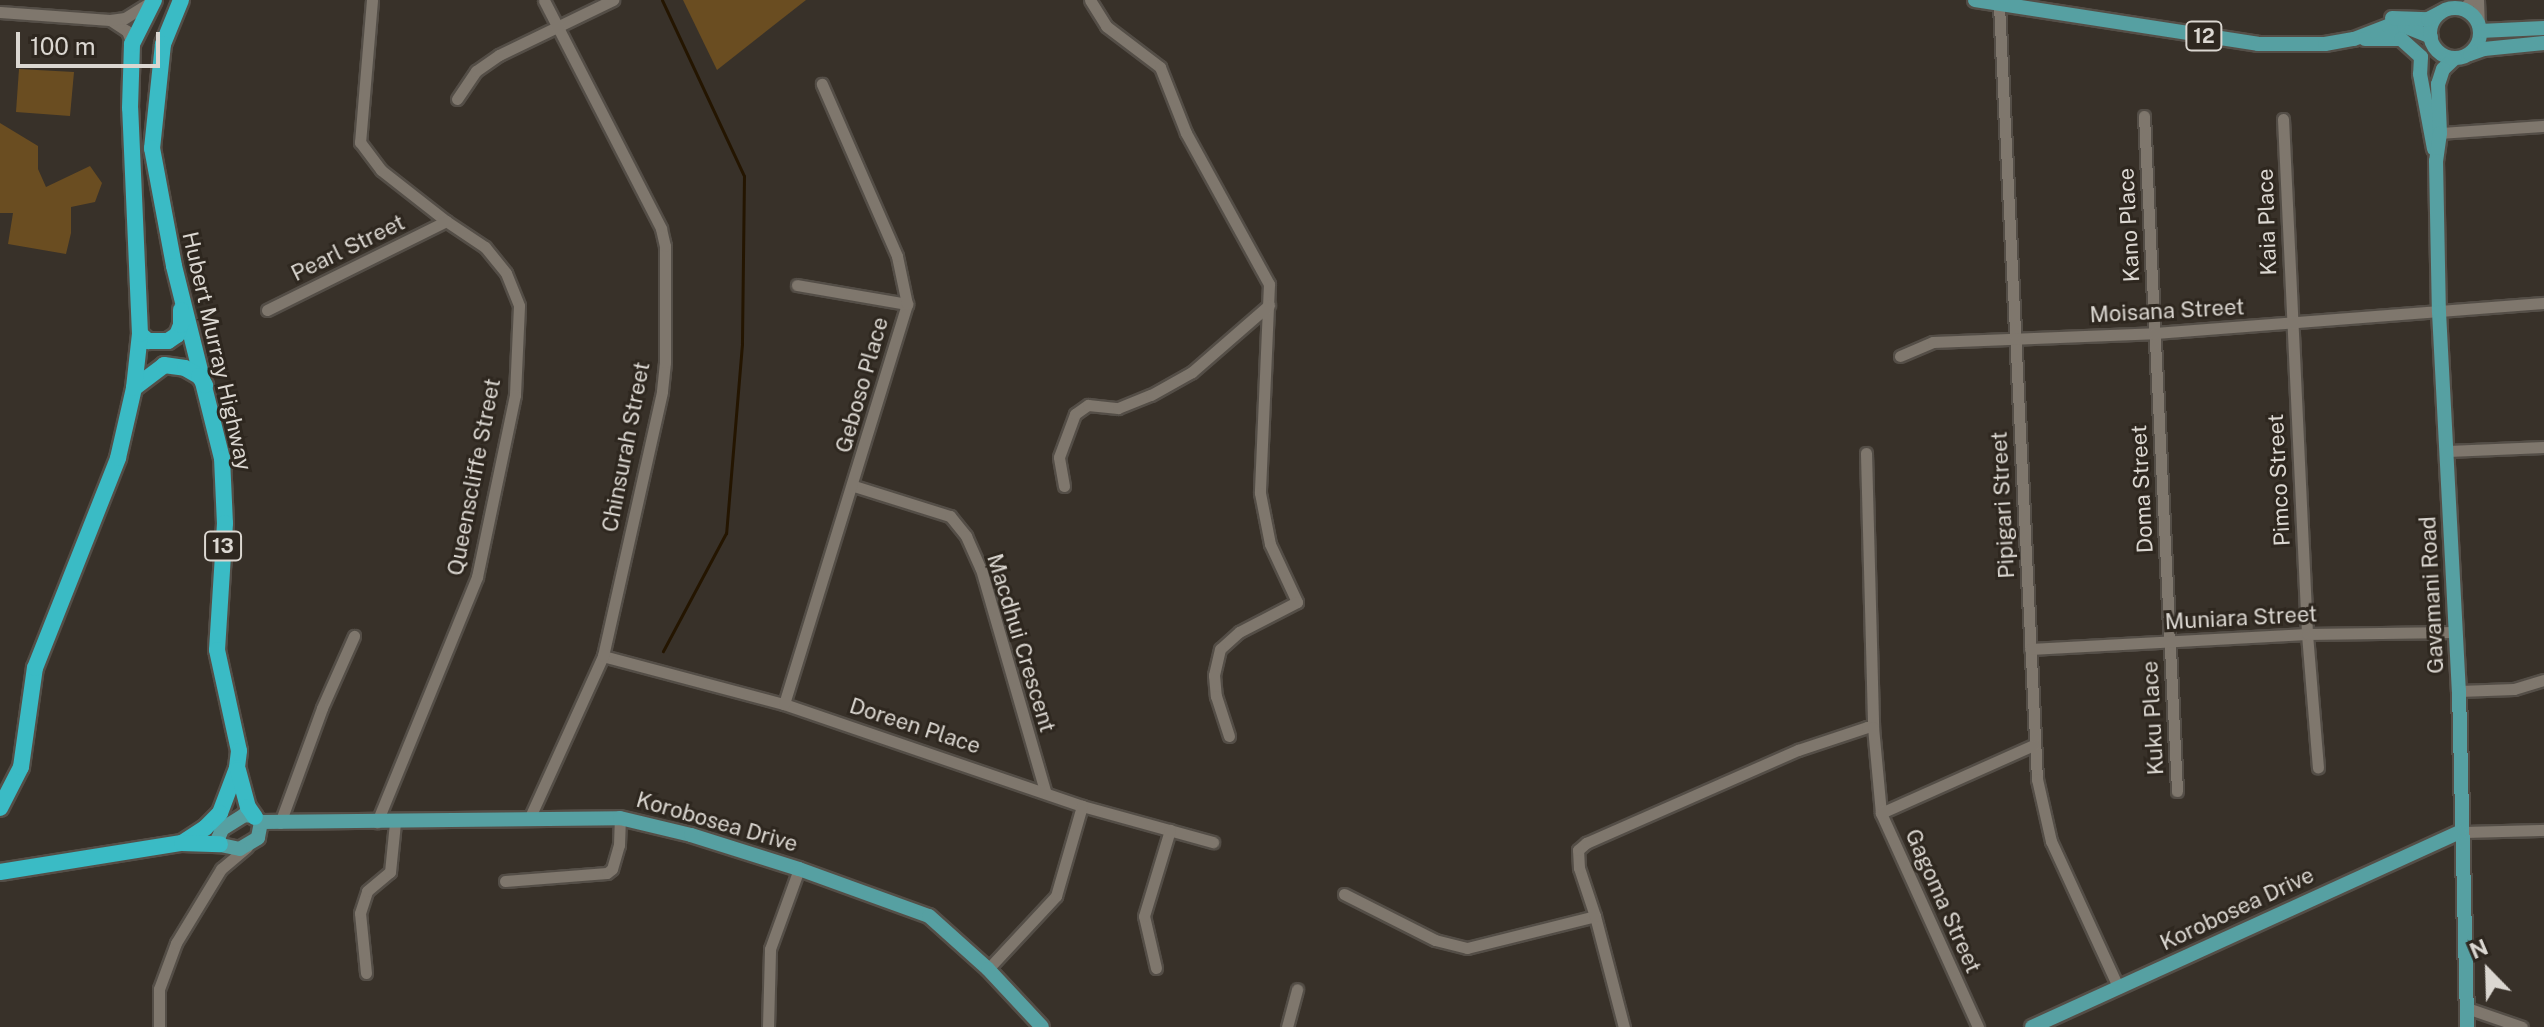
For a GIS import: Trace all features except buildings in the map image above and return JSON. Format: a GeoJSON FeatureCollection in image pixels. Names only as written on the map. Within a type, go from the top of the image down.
{"type":"FeatureCollection","features":[{"type":"Feature","properties":{"kind":"highway"},"geometry":{"type":"LineString","coordinates":[[0,808],[21,767],[35,668],[118,458],[134,388],[140,334],[130,108],[132,44],[153,0]]}},
{"type":"Feature","properties":{"kind":"highway","name":"Hubert Murray Highway"},"geometry":{"type":"LineString","coordinates":[[0,872],[182,843],[205,828],[220,813],[237,768],[237,733],[217,650],[225,489],[206,386],[174,266],[152,148],[163,44],[181,0]]}},
{"type":"Feature","properties":{"kind":"highway"},"geometry":{"type":"LineString","coordinates":[[140,334],[148,341],[160,343],[177,335],[182,315],[173,281],[174,266]]}},
{"type":"Feature","properties":{"kind":"highway"},"geometry":{"type":"LineString","coordinates":[[134,388],[164,365],[185,368],[199,376],[206,386]]}},
{"type":"Feature","properties":{"kind":"highway"},"geometry":{"type":"LineString","coordinates":[[237,768],[248,807],[258,820]]}},
{"type":"Feature","properties":{"kind":"highway"},"geometry":{"type":"LineString","coordinates":[[182,843],[221,845]]}},
{"type":"Feature","properties":{"kind":"main road","name":"12"},"geometry":{"type":"LineString","coordinates":[[1975,0],[2258,44],[2296,45],[2354,39],[2388,26],[2404,26],[2461,57]]}},
{"type":"Feature","properties":{"kind":"main road","name":"12"},"geometry":{"type":"LineString","coordinates":[[2021,0],[2304,39],[2332,36],[2385,20],[2428,19],[2467,5],[2480,28]]}},
{"type":"Feature","properties":{"kind":"main road"},"geometry":{"type":"LineString","coordinates":[[2420,74],[2433,43],[2431,26],[2440,13]]}},
{"type":"Feature","properties":{"kind":"main road"},"geometry":{"type":"LineString","coordinates":[[2461,57],[2477,46],[2480,28],[2544,28]]}},
{"type":"Feature","properties":{"kind":"main road","name":"Gavamani Road"},"geometry":{"type":"LineString","coordinates":[[2354,39],[2401,39],[2421,57],[2420,74],[2436,161]]}},
{"type":"Feature","properties":{"kind":"main road"},"geometry":{"type":"LineString","coordinates":[[2461,57],[2484,49],[2544,43]]}},
{"type":"Feature","properties":{"kind":"main road","name":"Gavamani Road"},"geometry":{"type":"LineString","coordinates":[[2461,57],[2443,69],[2438,84],[2440,133],[2436,161],[2439,312],[2459,691],[2467,1027]]}},
{"type":"Feature","properties":{"kind":"main road"},"geometry":{"type":"LineString","coordinates":[[252,843],[258,820],[244,815],[226,825],[218,839],[221,845],[235,850],[252,843],[279,823]]}},
{"type":"Feature","properties":{"kind":"main road","name":"Korobosea Drive"},"geometry":{"type":"LineString","coordinates":[[258,820],[279,823],[395,823],[530,817],[620,818],[691,835],[799,869],[929,916],[988,969],[1042,1027]]}},
{"type":"Feature","properties":{"kind":"main road","name":"Korobosea Drive"},"geometry":{"type":"LineString","coordinates":[[2032,1027],[2460,832]]}},
{"type":"Feature","properties":{"kind":"street"},"geometry":{"type":"LineString","coordinates":[[0,12],[110,20],[139,11],[153,0]]}},
{"type":"Feature","properties":{"kind":"street","name":"Queenscliffe Street"},"geometry":{"type":"LineString","coordinates":[[372,0],[360,142],[381,170],[485,247],[513,287],[519,306],[515,395],[477,577],[377,822]]}},
{"type":"Feature","properties":{"kind":"street","name":"Chinsurah Street"},"geometry":{"type":"LineString","coordinates":[[530,817],[603,656],[662,391],[665,246],[643,190],[544,0]]}},
{"type":"Feature","properties":{"kind":"street"},"geometry":{"type":"LineString","coordinates":[[457,99],[476,71],[499,55],[613,0]]}},
{"type":"Feature","properties":{"kind":"street"},"geometry":{"type":"LineString","coordinates":[[1090,0],[1106,26],[1160,67],[1186,133],[1269,284],[1260,493],[1270,544],[1297,602],[1239,632],[1220,649],[1214,675],[1216,696],[1229,736]]}},
{"type":"Feature","properties":{"kind":"street"},"geometry":{"type":"LineString","coordinates":[[2478,0],[2480,28]]}},
{"type":"Feature","properties":{"kind":"street","name":"Pipigari Street"},"geometry":{"type":"LineString","coordinates":[[1999,5],[2034,745],[2042,816],[2118,987]]}},
{"type":"Feature","properties":{"kind":"street"},"geometry":{"type":"LineString","coordinates":[[110,20],[127,31],[132,44]]}},
{"type":"Feature","properties":{"kind":"street","name":"Geboso Place"},"geometry":{"type":"LineString","coordinates":[[784,704],[854,486],[907,304],[897,256],[822,84]]}},
{"type":"Feature","properties":{"kind":"street","name":"Kano Place"},"geometry":{"type":"LineString","coordinates":[[2144,116],[2154,333]]}},
{"type":"Feature","properties":{"kind":"street","name":"Kaia Place"},"geometry":{"type":"LineString","coordinates":[[2283,119],[2291,324]]}},
{"type":"Feature","properties":{"kind":"street"},"geometry":{"type":"LineString","coordinates":[[2440,133],[2544,126]]}},
{"type":"Feature","properties":{"kind":"street","name":"Pearl Street"},"geometry":{"type":"LineString","coordinates":[[267,310],[446,221]]}},
{"type":"Feature","properties":{"kind":"street"},"geometry":{"type":"LineString","coordinates":[[797,285],[907,304]]}},
{"type":"Feature","properties":{"kind":"street","name":"Moisana Street"},"geometry":{"type":"LineString","coordinates":[[1900,356],[1933,342],[2154,333],[2544,303]]}},
{"type":"Feature","properties":{"kind":"street"},"geometry":{"type":"LineString","coordinates":[[1064,486],[1059,457],[1075,414],[1088,405],[1118,408],[1151,395],[1192,372],[1269,305]]}},
{"type":"Feature","properties":{"kind":"street","name":"Pimco Street"},"geometry":{"type":"LineString","coordinates":[[2291,324],[2307,634],[2318,768]]}},
{"type":"Feature","properties":{"kind":"street","name":"Doma Street"},"geometry":{"type":"LineString","coordinates":[[2154,333],[2169,643]]}},
{"type":"Feature","properties":{"kind":"street"},"geometry":{"type":"LineString","coordinates":[[2447,451],[2544,447]]}},
{"type":"Feature","properties":{"kind":"street"},"geometry":{"type":"LineString","coordinates":[[1866,453],[1873,727],[1881,813]]}},
{"type":"Feature","properties":{"kind":"street","name":"Macdhui Crescent"},"geometry":{"type":"LineString","coordinates":[[854,486],[950,516],[966,536],[981,569],[1045,791]]}},
{"type":"Feature","properties":{"kind":"street","name":"Muniara Street"},"geometry":{"type":"LineString","coordinates":[[2030,649],[2307,634],[2454,632]]}},
{"type":"Feature","properties":{"kind":"street"},"geometry":{"type":"LineString","coordinates":[[279,823],[322,708],[354,636]]}},
{"type":"Feature","properties":{"kind":"street","name":"Kuku Place"},"geometry":{"type":"LineString","coordinates":[[2169,643],[2177,791]]}},
{"type":"Feature","properties":{"kind":"street","name":"Doreen Place"},"geometry":{"type":"LineString","coordinates":[[603,656],[784,704],[1082,806],[1213,842]]}},
{"type":"Feature","properties":{"kind":"street"},"geometry":{"type":"LineString","coordinates":[[2459,691],[2514,689],[2544,680]]}},
{"type":"Feature","properties":{"kind":"street"},"geometry":{"type":"LineString","coordinates":[[1624,1027],[1579,868],[1578,850],[1586,843],[1798,750],[1873,727]]}},
{"type":"Feature","properties":{"kind":"street","name":"Gagoma Street"},"geometry":{"type":"LineString","coordinates":[[1978,1027],[1881,813],[2034,745]]}},
{"type":"Feature","properties":{"kind":"street"},"geometry":{"type":"LineString","coordinates":[[988,969],[1056,896],[1082,806]]}},
{"type":"Feature","properties":{"kind":"street"},"geometry":{"type":"LineString","coordinates":[[505,881],[607,873],[612,869],[619,845],[620,818]]}},
{"type":"Feature","properties":{"kind":"street"},"geometry":{"type":"LineString","coordinates":[[366,973],[360,913],[367,891],[390,872],[395,823]]}},
{"type":"Feature","properties":{"kind":"street"},"geometry":{"type":"LineString","coordinates":[[1156,968],[1144,916],[1170,830]]}},
{"type":"Feature","properties":{"kind":"street"},"geometry":{"type":"LineString","coordinates":[[2460,832],[2544,830]]}},
{"type":"Feature","properties":{"kind":"street"},"geometry":{"type":"LineString","coordinates":[[159,1027],[159,989],[166,965],[221,869],[252,843]]}},
{"type":"Feature","properties":{"kind":"street"},"geometry":{"type":"LineString","coordinates":[[221,845],[221,869]]}},
{"type":"Feature","properties":{"kind":"street"},"geometry":{"type":"LineString","coordinates":[[768,1027],[770,949],[799,869]]}},
{"type":"Feature","properties":{"kind":"street"},"geometry":{"type":"LineString","coordinates":[[1344,894],[1435,940],[1467,948],[1595,916]]}},
{"type":"Feature","properties":{"kind":"street"},"geometry":{"type":"LineString","coordinates":[[1287,1027],[1297,989]]}},
{"type":"Feature","properties":{"kind":"street"},"geometry":{"type":"LineString","coordinates":[[2467,1008],[2522,1027]]}},
{"type":"Feature","properties":{"kind":"shaded area"},"geometry":{"type":"Polygon","coordinates":[[[683,0],[806,0],[717,70],[683,0]]]}},
{"type":"Feature","properties":{"kind":"shaded area"},"geometry":{"type":"Polygon","coordinates":[[[19,69],[74,72],[70,116],[16,112],[19,69]]]}},
{"type":"Feature","properties":{"kind":"shaded area"},"geometry":{"type":"Polygon","coordinates":[[[0,123],[38,146],[38,169],[46,187],[90,166],[102,183],[95,202],[71,207],[71,233],[66,254],[8,244],[13,213],[0,213],[0,123]]]}},
{"type":"Feature","properties":{"kind":"waterway"},"geometry":{"type":"LineString","coordinates":[[662,0],[744,176],[742,344],[726,533],[663,651]]}}]}
